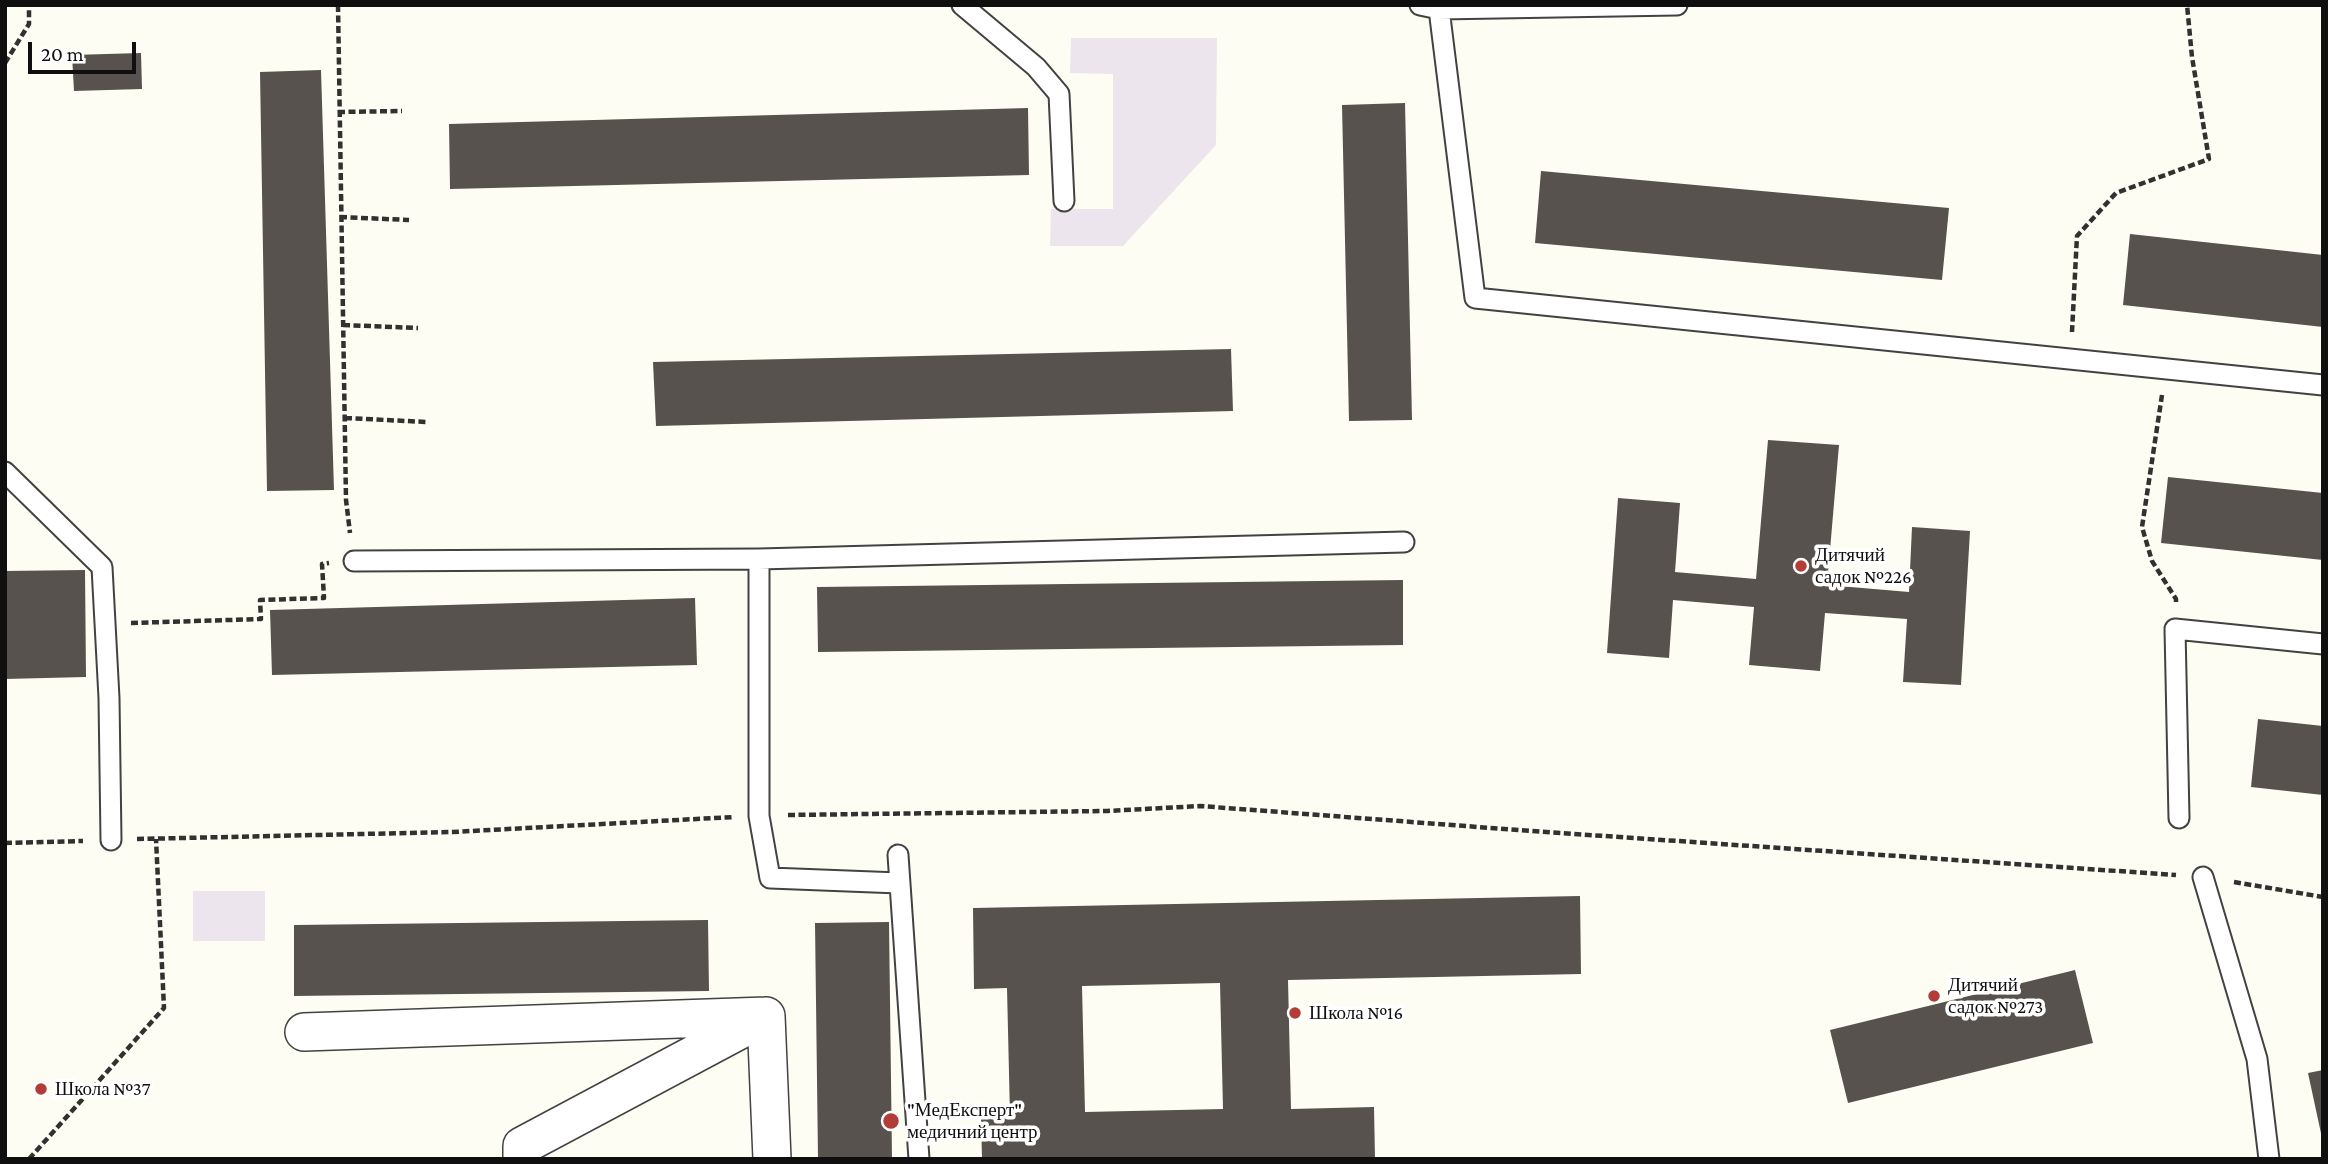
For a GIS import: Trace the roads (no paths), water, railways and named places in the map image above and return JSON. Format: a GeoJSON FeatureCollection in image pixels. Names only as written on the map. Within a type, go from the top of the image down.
{"type":"FeatureCollection","features":[{"type":"Feature","properties":{"kind":"street"},"geometry":{"type":"LineString","coordinates":[[304,1032],[766,1016]]}},
{"type":"Feature","properties":{"kind":"street"},"geometry":{"type":"LineString","coordinates":[[522,1159],[522,1146],[766,1016]]}},
{"type":"Feature","properties":{"kind":"street"},"geometry":{"type":"LineString","coordinates":[[766,1016],[772,1159]]}},
{"type":"Feature","properties":{"kind":"lane"},"geometry":{"type":"LineString","coordinates":[[962,5],[1037,66],[1059,94],[1064,201]]}},
{"type":"Feature","properties":{"kind":"lane"},"geometry":{"type":"LineString","coordinates":[[1678,5],[1429,7],[1475,298],[2323,385]]}},
{"type":"Feature","properties":{"kind":"lane"},"geometry":{"type":"LineString","coordinates":[[5,472],[102,567],[109,698],[111,840]]}},
{"type":"Feature","properties":{"kind":"lane"},"geometry":{"type":"LineString","coordinates":[[354,561],[760,559],[1404,542]]}},
{"type":"Feature","properties":{"kind":"lane"},"geometry":{"type":"LineString","coordinates":[[760,559],[759,816],[770,878],[899,883]]}},
{"type":"Feature","properties":{"kind":"lane"},"geometry":{"type":"LineString","coordinates":[[2179,818],[2175,629],[2323,644]]}},
{"type":"Feature","properties":{"kind":"lane"},"geometry":{"type":"LineString","coordinates":[[898,855],[919,1159]]}},
{"type":"Feature","properties":{"kind":"lane"},"geometry":{"type":"LineString","coordinates":[[2203,877],[2257,1059],[2269,1159]]}},
{"type":"Feature","properties":{"kind":"place","name":"Дитячий садок №226"},"geometry":{"type":"Point","coordinates":[1801,566]}},
{"type":"Feature","properties":{"kind":"place","name":"Дитячий садок №273"},"geometry":{"type":"Point","coordinates":[1934,996]}},
{"type":"Feature","properties":{"kind":"place","name":"Школа №16"},"geometry":{"type":"Point","coordinates":[1295,1013]}},
{"type":"Feature","properties":{"kind":"place","name":"Школа №37"},"geometry":{"type":"Point","coordinates":[41,1089]}},
{"type":"Feature","properties":{"kind":"place","name":"\"МедЕксперт\" медичний центр"},"geometry":{"type":"Point","coordinates":[891,1121]}}]}
